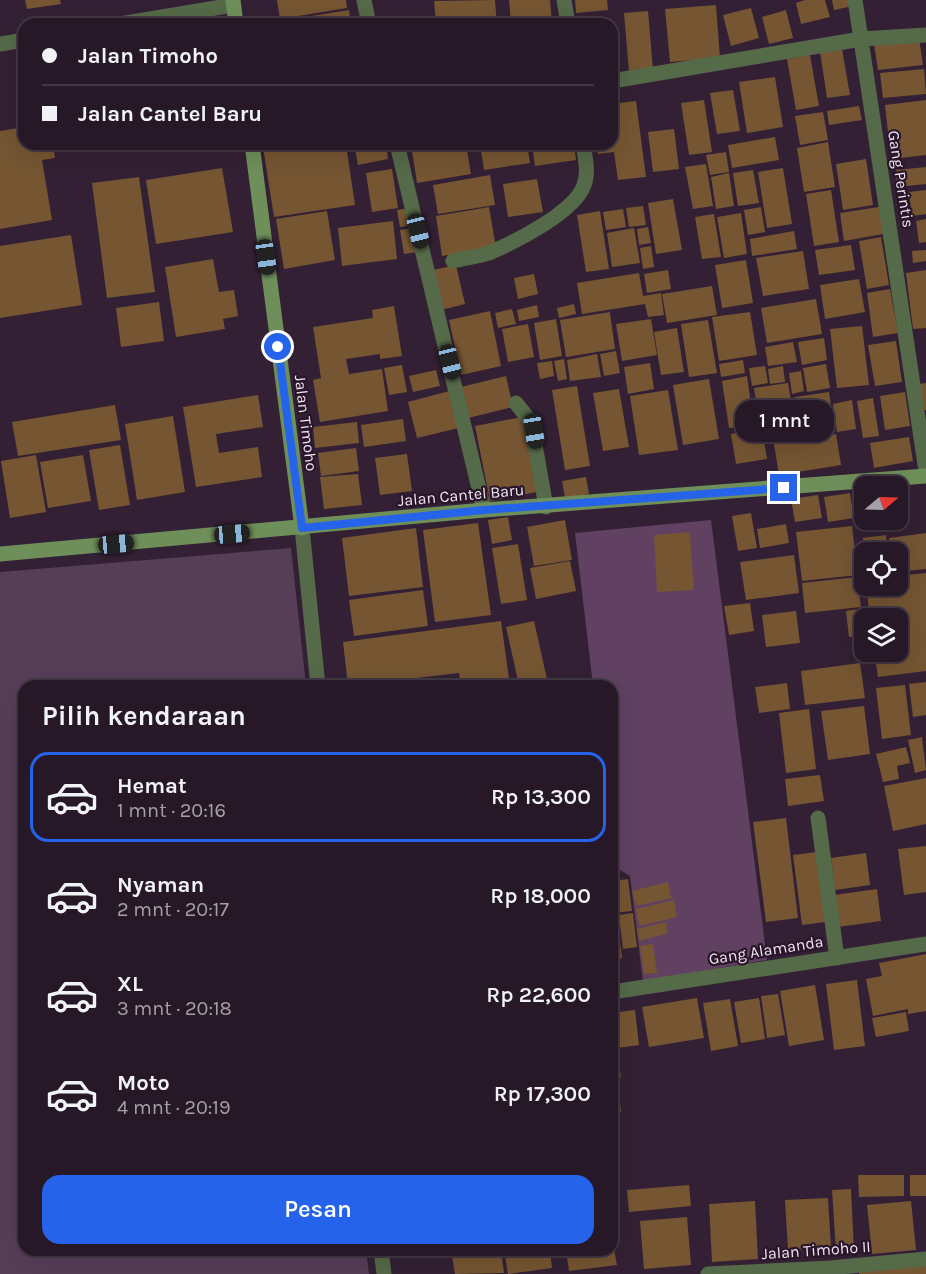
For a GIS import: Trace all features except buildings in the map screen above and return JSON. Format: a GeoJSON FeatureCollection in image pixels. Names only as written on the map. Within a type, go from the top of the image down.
{"type":"FeatureCollection","features":[{"type":"Feature","properties":{"kind":"street"},"geometry":{"type":"LineString","coordinates":[[364,0],[368,18]]}},
{"type":"Feature","properties":{"kind":"street"},"geometry":{"type":"LineString","coordinates":[[564,0],[567,18]]}},
{"type":"Feature","properties":{"kind":"street","name":"Gang Perintis"},"geometry":{"type":"LineString","coordinates":[[855,0],[926,471]]}},
{"type":"Feature","properties":{"kind":"street"},"geometry":{"type":"LineString","coordinates":[[151,18],[233,2],[235,18]]}},
{"type":"Feature","properties":{"kind":"street"},"geometry":{"type":"LineString","coordinates":[[618,80],[861,39],[926,35]]}},
{"type":"Feature","properties":{"kind":"street"},"geometry":{"type":"LineString","coordinates":[[0,44],[18,41]]}},
{"type":"Feature","properties":{"kind":"street","name":"Jalan Timoho"},"geometry":{"type":"LineString","coordinates":[[253,150],[302,528]]}},
{"type":"Feature","properties":{"kind":"street"},"geometry":{"type":"LineString","coordinates":[[398,150],[484,510]]}},
{"type":"Feature","properties":{"kind":"street"},"geometry":{"type":"LineString","coordinates":[[453,261],[488,253],[564,213],[578,199],[585,184],[587,167],[585,150]]}},
{"type":"Feature","properties":{"kind":"street"},"geometry":{"type":"LineString","coordinates":[[516,403],[531,422],[546,507]]}},
{"type":"Feature","properties":{"kind":"street","name":"Jalan Cantel Baru"},"geometry":{"type":"LineString","coordinates":[[0,554],[484,510],[926,476]]}},
{"type":"Feature","properties":{"kind":"street"},"geometry":{"type":"LineString","coordinates":[[302,528],[317,680]]}},
{"type":"Feature","properties":{"kind":"street"},"geometry":{"type":"LineString","coordinates":[[818,818],[837,958]]}},
{"type":"Feature","properties":{"kind":"street","name":"Gang Alamanda"},"geometry":{"type":"LineString","coordinates":[[618,991],[926,944]]}},
{"type":"Feature","properties":{"kind":"street"},"geometry":{"type":"LineString","coordinates":[[382,1256],[384,1274]]}},
{"type":"Feature","properties":{"kind":"street","name":"Jalan Timoho II"},"geometry":{"type":"LineString","coordinates":[[708,1274],[830,1268],[926,1259]]}},
{"type":"Feature","properties":{"kind":"shaded area"},"geometry":{"type":"Polygon","coordinates":[[[711,520],[767,960],[643,981],[630,876],[618,869],[618,680],[592,680],[575,533],[711,520]]]}},
{"type":"Feature","properties":{"kind":"shaded area"},"geometry":{"type":"Polygon","coordinates":[[[291,548],[305,680],[18,680],[18,1256],[367,1256],[369,1274],[0,1274],[0,572],[291,548]]]}},
{"type":"Feature","properties":{"kind":"route"},"geometry":{"type":"LineString","coordinates":[[278,347],[302,528],[484,510],[784,488]]}}]}
